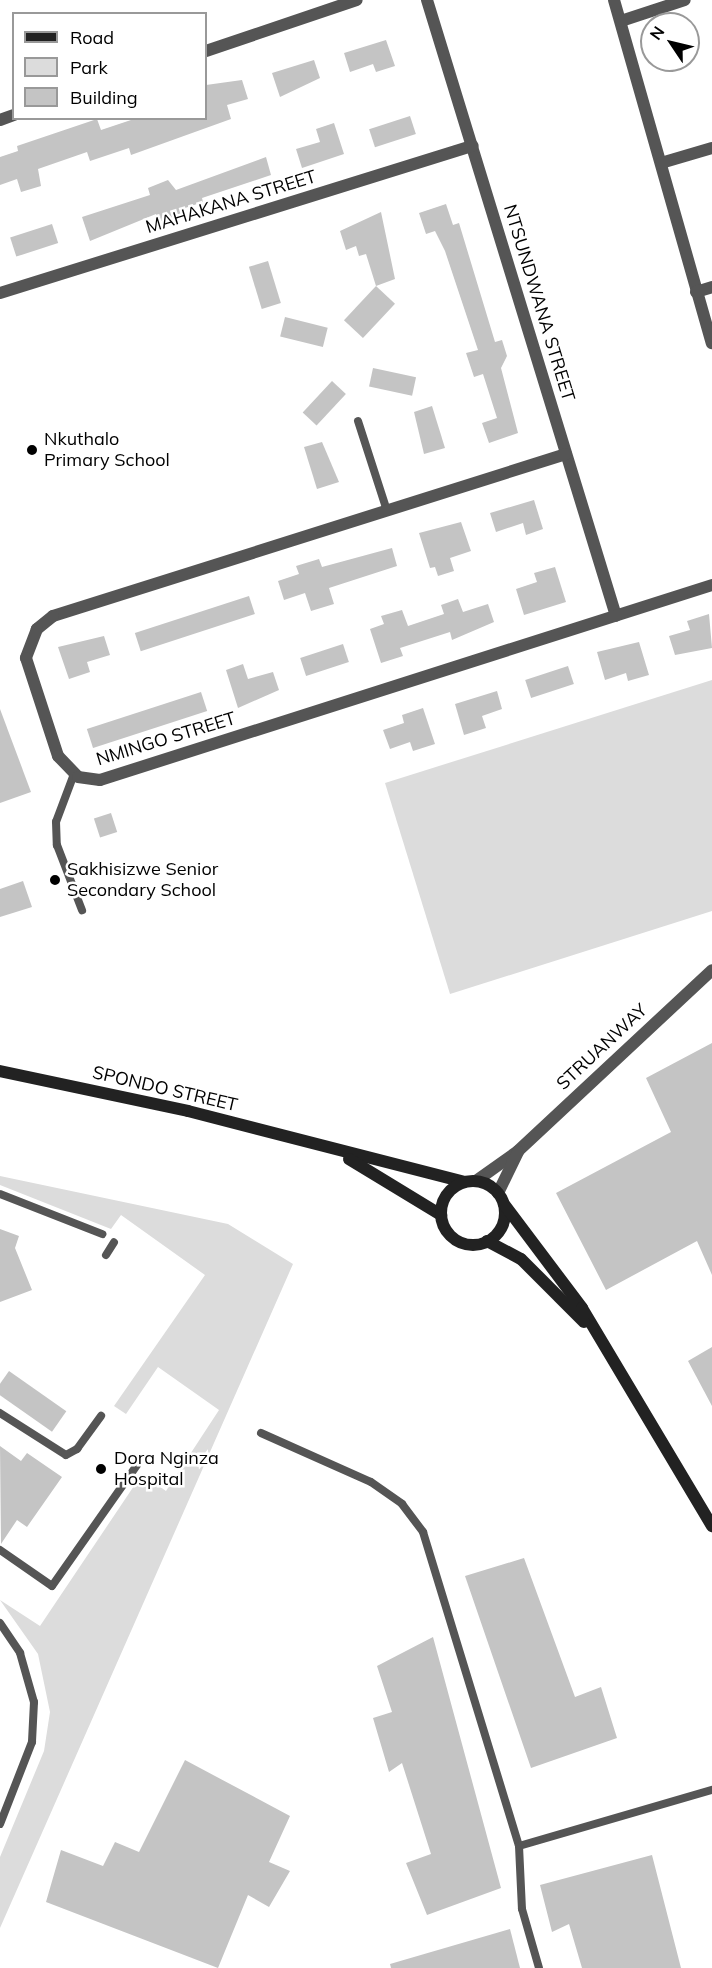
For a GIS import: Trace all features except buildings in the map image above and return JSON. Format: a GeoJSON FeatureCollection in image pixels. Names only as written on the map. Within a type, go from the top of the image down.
{"type":"FeatureCollection","features":[{"type":"Feature","properties":{"kind":"main road","name":"SPONDO STREET"},"geometry":{"type":"LineString","coordinates":[[0,1071],[470,1181]]}},
{"type":"Feature","properties":{"kind":"main road","name":"SPONDO STREET"},"geometry":{"type":"LineString","coordinates":[[321,1146],[365,1166],[441,1215]]}},
{"type":"Feature","properties":{"kind":"main road"},"geometry":{"type":"LineString","coordinates":[[501,1198],[501,1229],[487,1241],[470,1245],[454,1238],[441,1215],[447,1195],[470,1181],[501,1198],[563,1279],[712,1526]]}},
{"type":"Feature","properties":{"kind":"main road"},"geometry":{"type":"LineString","coordinates":[[487,1241],[522,1259],[602,1343]]}},
{"type":"Feature","properties":{"kind":"street"},"geometry":{"type":"LineString","coordinates":[[207,51],[357,0]]}},
{"type":"Feature","properties":{"kind":"street","name":"NTSUNDWANA STREET"},"geometry":{"type":"LineString","coordinates":[[427,0],[616,616]]}},
{"type":"Feature","properties":{"kind":"street"},"geometry":{"type":"LineString","coordinates":[[614,0],[712,343]]}},
{"type":"Feature","properties":{"kind":"street"},"geometry":{"type":"LineString","coordinates":[[621,21],[685,0]]}},
{"type":"Feature","properties":{"kind":"street","name":"MAHAKANA STREET"},"geometry":{"type":"LineString","coordinates":[[0,293],[473,146]]}},
{"type":"Feature","properties":{"kind":"street"},"geometry":{"type":"LineString","coordinates":[[661,163],[712,148]]}},
{"type":"Feature","properties":{"kind":"street"},"geometry":{"type":"LineString","coordinates":[[696,292],[712,287]]}},
{"type":"Feature","properties":{"kind":"street","name":"NMINGO STREET"},"geometry":{"type":"LineString","coordinates":[[566,454],[53,616],[37,629],[27,658],[58,756],[74,774],[100,780],[712,585]]}},
{"type":"Feature","properties":{"kind":"street","name":"STRUANWAY"},"geometry":{"type":"LineString","coordinates":[[470,1181],[518,1150],[712,970]]}},
{"type":"Feature","properties":{"kind":"street","name":"STRUANWAY"},"geometry":{"type":"LineString","coordinates":[[501,1198],[518,1150]]}},
{"type":"Feature","properties":{"kind":"lane"},"geometry":{"type":"LineString","coordinates":[[358,421],[387,511]]}},
{"type":"Feature","properties":{"kind":"lane"},"geometry":{"type":"LineString","coordinates":[[74,774],[56,822],[57,845],[82,910]]}},
{"type":"Feature","properties":{"kind":"lane"},"geometry":{"type":"LineString","coordinates":[[0,1194],[102,1234]]}},
{"type":"Feature","properties":{"kind":"lane"},"geometry":{"type":"LineString","coordinates":[[106,1255],[114,1242]]}},
{"type":"Feature","properties":{"kind":"lane"},"geometry":{"type":"LineString","coordinates":[[0,1413],[66,1455],[78,1449],[101,1416]]}},
{"type":"Feature","properties":{"kind":"lane"},"geometry":{"type":"LineString","coordinates":[[261,1433],[371,1482],[402,1504],[423,1532],[519,1846],[522,1909],[539,1968]]}},
{"type":"Feature","properties":{"kind":"lane"},"geometry":{"type":"LineString","coordinates":[[0,1550],[52,1586],[137,1465]]}},
{"type":"Feature","properties":{"kind":"lane"},"geometry":{"type":"LineString","coordinates":[[0,1623],[20,1653],[33,1702],[32,1742],[0,1824]]}},
{"type":"Feature","properties":{"kind":"lane"},"geometry":{"type":"LineString","coordinates":[[519,1846],[712,1790]]}},
{"type":"Feature","properties":{"kind":"green space"},"geometry":{"type":"Polygon","coordinates":[[[712,680],[712,911],[450,994],[385,783],[712,680]]]}},
{"type":"Feature","properties":{"kind":"green space"},"geometry":{"type":"Polygon","coordinates":[[[0,1176],[228,1224],[293,1264],[0,1928],[0,1857],[44,1751],[50,1712],[38,1654],[0,1600],[40,1626],[142,1474],[166,1491],[219,1410],[158,1367],[126,1414],[114,1406],[205,1275],[121,1215],[111,1229],[0,1185],[0,1176]]]}},
{"type":"Feature","properties":{"kind":"place","name":"Nkuthalo Primary School"},"geometry":{"type":"Point","coordinates":[32,450]}},
{"type":"Feature","properties":{"kind":"place","name":"Sakhisizwe Senior Secondary School"},"geometry":{"type":"Point","coordinates":[55,880]}},
{"type":"Feature","properties":{"kind":"place","name":"Dora Nginza Hospital"},"geometry":{"type":"Point","coordinates":[101,1469]}}]}
